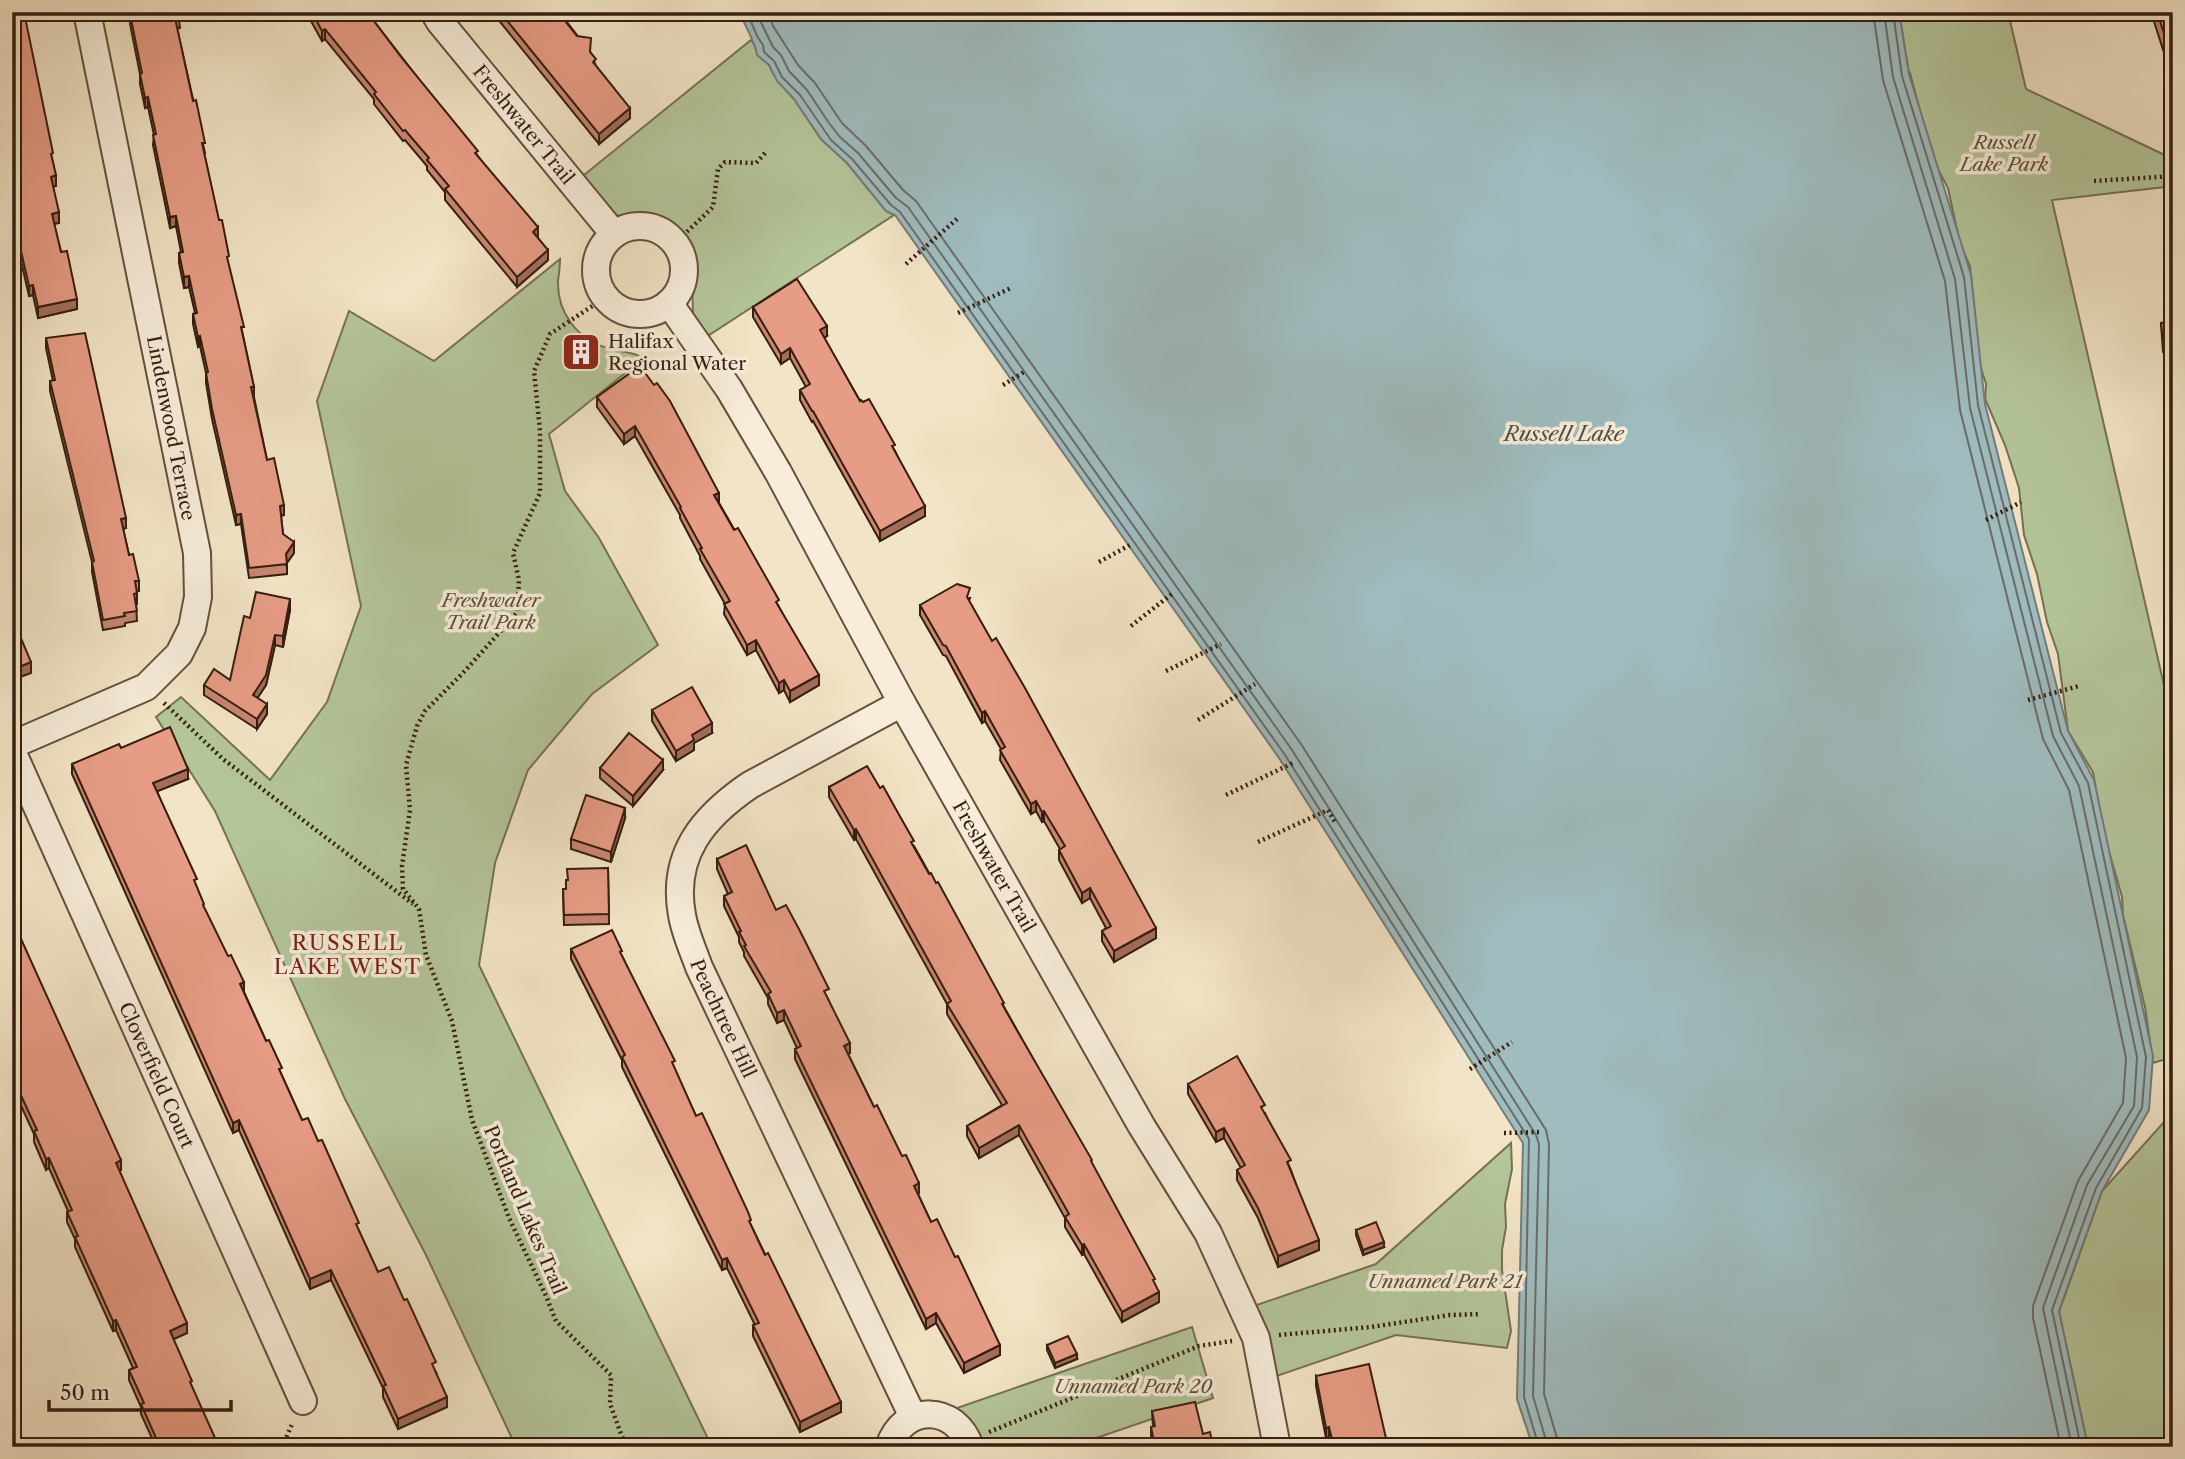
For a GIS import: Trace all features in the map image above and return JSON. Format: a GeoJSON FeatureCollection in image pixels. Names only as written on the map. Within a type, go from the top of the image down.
{"type":"FeatureCollection","features":[{"type":"Feature","properties":{"kind":"street","name":"Lindenwood Terrace"},"geometry":{"type":"LineString","coordinates":[[12,745],[146,687],[178,654],[192,628],[198,597],[197,553],[87,12]]}},
{"type":"Feature","properties":{"kind":"street","name":"Freshwater Trail"},"geometry":{"type":"LineString","coordinates":[[434,12],[614,234]]}},
{"type":"Feature","properties":{"kind":"street"},"geometry":{"type":"LineString","coordinates":[[642,225],[657,229],[675,243],[684,263],[684,278],[679,292],[669,303],[657,311],[629,313],[606,298],[597,278],[598,257],[614,234],[627,227],[642,225]]}},
{"type":"Feature","properties":{"kind":"street","name":"Freshwater Trail"},"geometry":{"type":"LineString","coordinates":[[669,303],[729,389],[778,472],[902,704],[1141,1125],[1208,1233],[1256,1338],[1277,1447]]}},
{"type":"Feature","properties":{"kind":"street","name":"Peachtree Hill"},"geometry":{"type":"LineString","coordinates":[[902,704],[750,785],[708,819],[688,850],[680,881],[680,896],[682,915],[699,967],[913,1417]]}},
{"type":"Feature","properties":{"kind":"street","name":"Cloverfield Court"},"geometry":{"type":"LineString","coordinates":[[12,751],[303,1401]]}},
{"type":"Feature","properties":{"kind":"street"},"geometry":{"type":"LineString","coordinates":[[889,1447],[892,1437],[901,1426],[913,1417],[926,1414],[951,1420],[962,1428],[969,1444]]}},
{"type":"Feature","properties":{"kind":"path"},"geometry":{"type":"LineString","coordinates":[[675,243],[713,206],[718,169],[725,162],[756,163],[766,152]]}},
{"type":"Feature","properties":{"kind":"path"},"geometry":{"type":"LineString","coordinates":[[2094,181],[2173,176]]}},
{"type":"Feature","properties":{"kind":"path"},"geometry":{"type":"LineString","coordinates":[[906,264],[958,218]]}},
{"type":"Feature","properties":{"kind":"path"},"geometry":{"type":"LineString","coordinates":[[958,313],[1010,288]]}},
{"type":"Feature","properties":{"kind":"path","name":"Portland Lakes Trail"},"geometry":{"type":"LineString","coordinates":[[606,298],[550,334],[534,371],[540,431],[540,494],[513,553],[519,580],[517,613],[425,711],[417,726],[406,765],[410,810],[402,866],[403,889],[419,909],[426,955],[452,1021],[472,1120],[509,1217],[556,1321],[611,1375],[610,1404],[626,1447]]}},
{"type":"Feature","properties":{"kind":"path"},"geometry":{"type":"LineString","coordinates":[[1003,385],[1024,372]]}},
{"type":"Feature","properties":{"kind":"path"},"geometry":{"type":"LineString","coordinates":[[1986,520],[2021,502]]}},
{"type":"Feature","properties":{"kind":"path"},"geometry":{"type":"LineString","coordinates":[[1100,562],[1130,545]]}},
{"type":"Feature","properties":{"kind":"path"},"geometry":{"type":"LineString","coordinates":[[1131,626],[1173,593]]}},
{"type":"Feature","properties":{"kind":"path"},"geometry":{"type":"LineString","coordinates":[[1166,671],[1221,644]]}},
{"type":"Feature","properties":{"kind":"path"},"geometry":{"type":"LineString","coordinates":[[1198,720],[1255,684]]}},
{"type":"Feature","properties":{"kind":"path"},"geometry":{"type":"LineString","coordinates":[[2028,700],[2079,686]]}},
{"type":"Feature","properties":{"kind":"path"},"geometry":{"type":"LineString","coordinates":[[146,687],[223,759],[419,909]]}},
{"type":"Feature","properties":{"kind":"path"},"geometry":{"type":"LineString","coordinates":[[1226,795],[1296,762]]}},
{"type":"Feature","properties":{"kind":"path"},"geometry":{"type":"LineString","coordinates":[[1258,842],[1328,810],[1336,824]]}},
{"type":"Feature","properties":{"kind":"path"},"geometry":{"type":"LineString","coordinates":[[1470,1069],[1512,1042]]}},
{"type":"Feature","properties":{"kind":"path"},"geometry":{"type":"LineString","coordinates":[[1504,1133],[1542,1132]]}},
{"type":"Feature","properties":{"kind":"path"},"geometry":{"type":"LineString","coordinates":[[969,1444],[1199,1346],[1371,1327],[1450,1315],[1481,1314]]}},
{"type":"Feature","properties":{"kind":"green space","name":"Russell Lake Park"},"geometry":{"type":"Polygon","coordinates":[[[1899,12],[2008,12],[2026,89],[2173,159],[2173,186],[2052,200],[2173,724],[2173,1057],[2153,1063],[2145,1007],[2123,915],[2122,897],[2104,834],[2093,772],[2068,731],[2058,654],[2024,535],[2019,488],[2005,445],[1986,401],[1985,403],[1986,384],[1980,365],[1970,266],[1960,244],[1948,188],[1932,158],[1909,74],[1899,12]]]}},
{"type":"Feature","properties":{"kind":"green space"},"geometry":{"type":"Polygon","coordinates":[[[751,40],[821,139],[847,163],[886,211],[894,215],[706,337],[693,315],[692,273],[679,243],[652,222],[607,211],[579,179],[751,40]]]}},
{"type":"Feature","properties":{"kind":"green space","name":"Freshwater Trail Park"},"geometry":{"type":"Polygon","coordinates":[[[560,259],[559,292],[561,303],[571,323],[596,344],[644,358],[549,434],[565,491],[599,538],[658,645],[592,694],[528,770],[495,863],[479,965],[712,1447],[516,1447],[426,1255],[345,1099],[215,811],[156,717],[181,697],[270,780],[327,702],[361,606],[317,401],[349,311],[434,361],[560,259]]]}},
{"type":"Feature","properties":{"kind":"green space"},"geometry":{"type":"Polygon","coordinates":[[[2173,1112],[2173,1447],[2088,1447],[2059,1312],[2102,1191],[2173,1112]]]}},
{"type":"Feature","properties":{"kind":"green space","name":"Unnamed Park 21"},"geometry":{"type":"Polygon","coordinates":[[[1511,1143],[1512,1169],[1505,1204],[1506,1227],[1502,1250],[1502,1270],[1511,1331],[1507,1348],[1396,1335],[1268,1379],[1248,1308],[1376,1264],[1511,1143]]]}},
{"type":"Feature","properties":{"kind":"green space","name":"Unnamed Park 20"},"geometry":{"type":"Polygon","coordinates":[[[1192,1327],[1213,1398],[1070,1447],[978,1447],[954,1409],[1192,1327]]]}},
{"type":"Feature","properties":{"kind":"water","name":"Russell Lake"},"geometry":{"type":"Polygon","coordinates":[[[739,12],[1899,12],[1909,74],[1971,275],[1985,404],[2068,731],[2094,780],[2153,1056],[2149,1110],[2102,1191],[2059,1311],[2088,1447],[1533,1447],[1517,1399],[1523,1143],[1279,758],[895,215],[886,211],[847,163],[821,139],[794,99],[777,81],[769,65],[757,55],[739,12]]]}},
{"type":"Feature","properties":{"kind":"building"},"geometry":{"type":"Polygon","coordinates":[[[12,12],[24,12],[53,153],[51,154],[56,175],[51,177],[59,212],[52,214],[61,252],[67,251],[77,299],[38,307],[33,285],[29,286],[12,212],[12,200],[18,198],[12,173],[12,12]]]}},
{"type":"Feature","properties":{"kind":"building"},"geometry":{"type":"Polygon","coordinates":[[[178,12],[180,17],[175,18],[193,101],[196,100],[205,143],[202,143],[219,220],[222,220],[229,256],[227,257],[244,327],[241,327],[254,387],[251,387],[267,460],[274,458],[284,505],[280,506],[283,534],[294,542],[286,554],[287,564],[249,568],[241,514],[236,515],[212,409],[208,372],[193,314],[197,313],[189,276],[184,277],[179,253],[183,252],[176,216],[170,217],[153,135],[156,134],[140,74],[142,73],[130,14],[178,12]]]}},
{"type":"Feature","properties":{"kind":"building"},"geometry":{"type":"Polygon","coordinates":[[[312,12],[367,12],[478,151],[475,153],[538,227],[533,232],[548,250],[517,277],[445,189],[449,186],[427,160],[429,158],[405,130],[403,131],[374,94],[376,92],[325,29],[322,31],[312,12]]]}},
{"type":"Feature","properties":{"kind":"building"},"geometry":{"type":"Polygon","coordinates":[[[500,12],[558,12],[577,36],[591,38],[590,52],[596,59],[593,62],[630,108],[599,134],[500,12]]]}},
{"type":"Feature","properties":{"kind":"building"},"geometry":{"type":"Polygon","coordinates":[[[2157,12],[2173,12],[2173,61],[2157,12]]]}},
{"type":"Feature","properties":{"kind":"building"},"geometry":{"type":"Polygon","coordinates":[[[797,279],[827,326],[820,330],[860,401],[869,399],[925,506],[880,531],[800,390],[810,384],[790,348],[781,354],[753,307],[797,279]]]}},
{"type":"Feature","properties":{"kind":"building"},"geometry":{"type":"Polygon","coordinates":[[[2173,322],[2173,340],[2163,341],[2161,323],[2173,322]]]}},
{"type":"Feature","properties":{"kind":"building"},"geometry":{"type":"Polygon","coordinates":[[[85,333],[126,518],[121,519],[129,555],[133,554],[139,581],[135,581],[137,593],[134,594],[137,611],[103,620],[92,562],[94,561],[50,381],[55,380],[46,338],[85,333]]]}},
{"type":"Feature","properties":{"kind":"building"},"geometry":{"type":"Polygon","coordinates":[[[640,366],[670,401],[719,493],[714,495],[734,530],[738,528],[779,600],[776,602],[819,675],[790,691],[784,680],[779,683],[756,640],[747,645],[724,604],[730,601],[635,426],[624,434],[597,397],[640,366]]]}},
{"type":"Feature","properties":{"kind":"building"},"geometry":{"type":"Polygon","coordinates":[[[2168,427],[2173,427],[2173,473],[2168,427]]]}},
{"type":"Feature","properties":{"kind":"building"},"geometry":{"type":"Polygon","coordinates":[[[957,584],[970,588],[967,597],[992,641],[996,638],[1025,688],[1156,928],[1114,951],[1102,931],[1111,926],[1090,888],[1082,893],[1059,850],[1065,846],[1036,801],[1031,804],[1000,750],[1005,747],[985,711],[982,713],[946,646],[920,605],[957,584]]]}},
{"type":"Feature","properties":{"kind":"building"},"geometry":{"type":"Polygon","coordinates":[[[256,592],[290,599],[283,636],[275,635],[266,675],[253,695],[267,704],[257,719],[204,685],[214,669],[230,680],[244,616],[250,618],[256,592]]]}},
{"type":"Feature","properties":{"kind":"building"},"geometry":{"type":"Polygon","coordinates":[[[12,617],[31,662],[12,670],[12,617]]]}},
{"type":"Feature","properties":{"kind":"building"},"geometry":{"type":"Polygon","coordinates":[[[692,687],[712,723],[692,735],[694,740],[676,751],[652,710],[692,687]]]}},
{"type":"Feature","properties":{"kind":"building"},"geometry":{"type":"Polygon","coordinates":[[[170,727],[188,769],[153,783],[197,879],[194,880],[203,905],[244,982],[240,984],[266,1041],[269,1040],[282,1068],[279,1069],[302,1120],[308,1118],[318,1141],[322,1140],[378,1272],[389,1267],[436,1362],[432,1364],[447,1397],[398,1419],[383,1386],[386,1385],[331,1270],[310,1279],[239,1120],[233,1123],[72,764],[119,744],[121,748],[170,727]]]}},
{"type":"Feature","properties":{"kind":"building"},"geometry":{"type":"Polygon","coordinates":[[[629,733],[663,760],[633,796],[600,768],[629,733]]]}},
{"type":"Feature","properties":{"kind":"building"},"geometry":{"type":"Polygon","coordinates":[[[867,766],[880,788],[883,786],[929,874],[938,882],[1004,1003],[1002,1004],[1092,1160],[1155,1279],[1153,1280],[1159,1292],[1122,1312],[1084,1244],[1082,1245],[1065,1217],[1069,1214],[1019,1125],[979,1148],[967,1126],[1007,1103],[947,1004],[951,1001],[856,829],[854,830],[829,787],[867,766]]]}},
{"type":"Feature","properties":{"kind":"building"},"geometry":{"type":"Polygon","coordinates":[[[586,795],[625,808],[611,852],[571,839],[586,795]]]}},
{"type":"Feature","properties":{"kind":"building"},"geometry":{"type":"Polygon","coordinates":[[[746,845],[776,910],[786,905],[800,931],[829,989],[824,991],[850,1043],[844,1046],[874,1107],[877,1105],[902,1156],[906,1155],[919,1183],[914,1186],[931,1222],[937,1219],[955,1257],[958,1256],[1000,1345],[964,1363],[936,1313],[926,1319],[795,1049],[801,1046],[784,1010],[777,1013],[768,994],[771,992],[744,946],[746,945],[739,932],[741,931],[724,896],[732,892],[717,859],[746,845]]]}},
{"type":"Feature","properties":{"kind":"building"},"geometry":{"type":"Polygon","coordinates":[[[608,868],[609,914],[564,915],[563,889],[566,889],[568,880],[567,869],[608,868]]]}},
{"type":"Feature","properties":{"kind":"building"},"geometry":{"type":"Polygon","coordinates":[[[12,919],[121,1160],[116,1163],[187,1323],[170,1331],[219,1447],[160,1447],[129,1370],[137,1367],[75,1237],[78,1236],[67,1212],[72,1210],[49,1158],[46,1159],[34,1131],[37,1130],[12,1076],[12,919]]]}},
{"type":"Feature","properties":{"kind":"building"},"geometry":{"type":"Polygon","coordinates":[[[612,930],[622,951],[620,952],[675,1061],[672,1062],[696,1116],[702,1113],[765,1255],[768,1253],[841,1402],[800,1422],[753,1325],[759,1323],[727,1258],[722,1260],[622,1057],[625,1055],[571,949],[612,930]]]}},
{"type":"Feature","properties":{"kind":"building"},"geometry":{"type":"Polygon","coordinates":[[[1237,1056],[1265,1105],[1261,1107],[1291,1160],[1287,1162],[1319,1240],[1278,1256],[1258,1208],[1237,1170],[1245,1165],[1224,1128],[1216,1132],[1188,1084],[1237,1056]]]}},
{"type":"Feature","properties":{"kind":"building"},"geometry":{"type":"Polygon","coordinates":[[[1376,1222],[1384,1242],[1363,1250],[1356,1230],[1376,1222]]]}},
{"type":"Feature","properties":{"kind":"building"},"geometry":{"type":"Polygon","coordinates":[[[1068,1336],[1077,1354],[1055,1363],[1047,1345],[1068,1336]]]}},
{"type":"Feature","properties":{"kind":"building"},"geometry":{"type":"Polygon","coordinates":[[[1369,1364],[1388,1447],[1334,1447],[1329,1427],[1326,1428],[1316,1376],[1369,1364]]]}},
{"type":"Feature","properties":{"kind":"building"},"geometry":{"type":"Polygon","coordinates":[[[1195,1402],[1203,1434],[1210,1432],[1213,1447],[1152,1447],[1155,1446],[1151,1427],[1155,1426],[1152,1411],[1195,1402]]]}},
{"type":"Feature","properties":{"kind":"place","name":"Halifax Regional Water"},"geometry":{"type":"Point","coordinates":[581,352]}},
{"type":"Feature","properties":{"kind":"district","name":"RUSSELL LAKE WEST"},"geometry":{"type":"Point","coordinates":[348,954]}}]}
